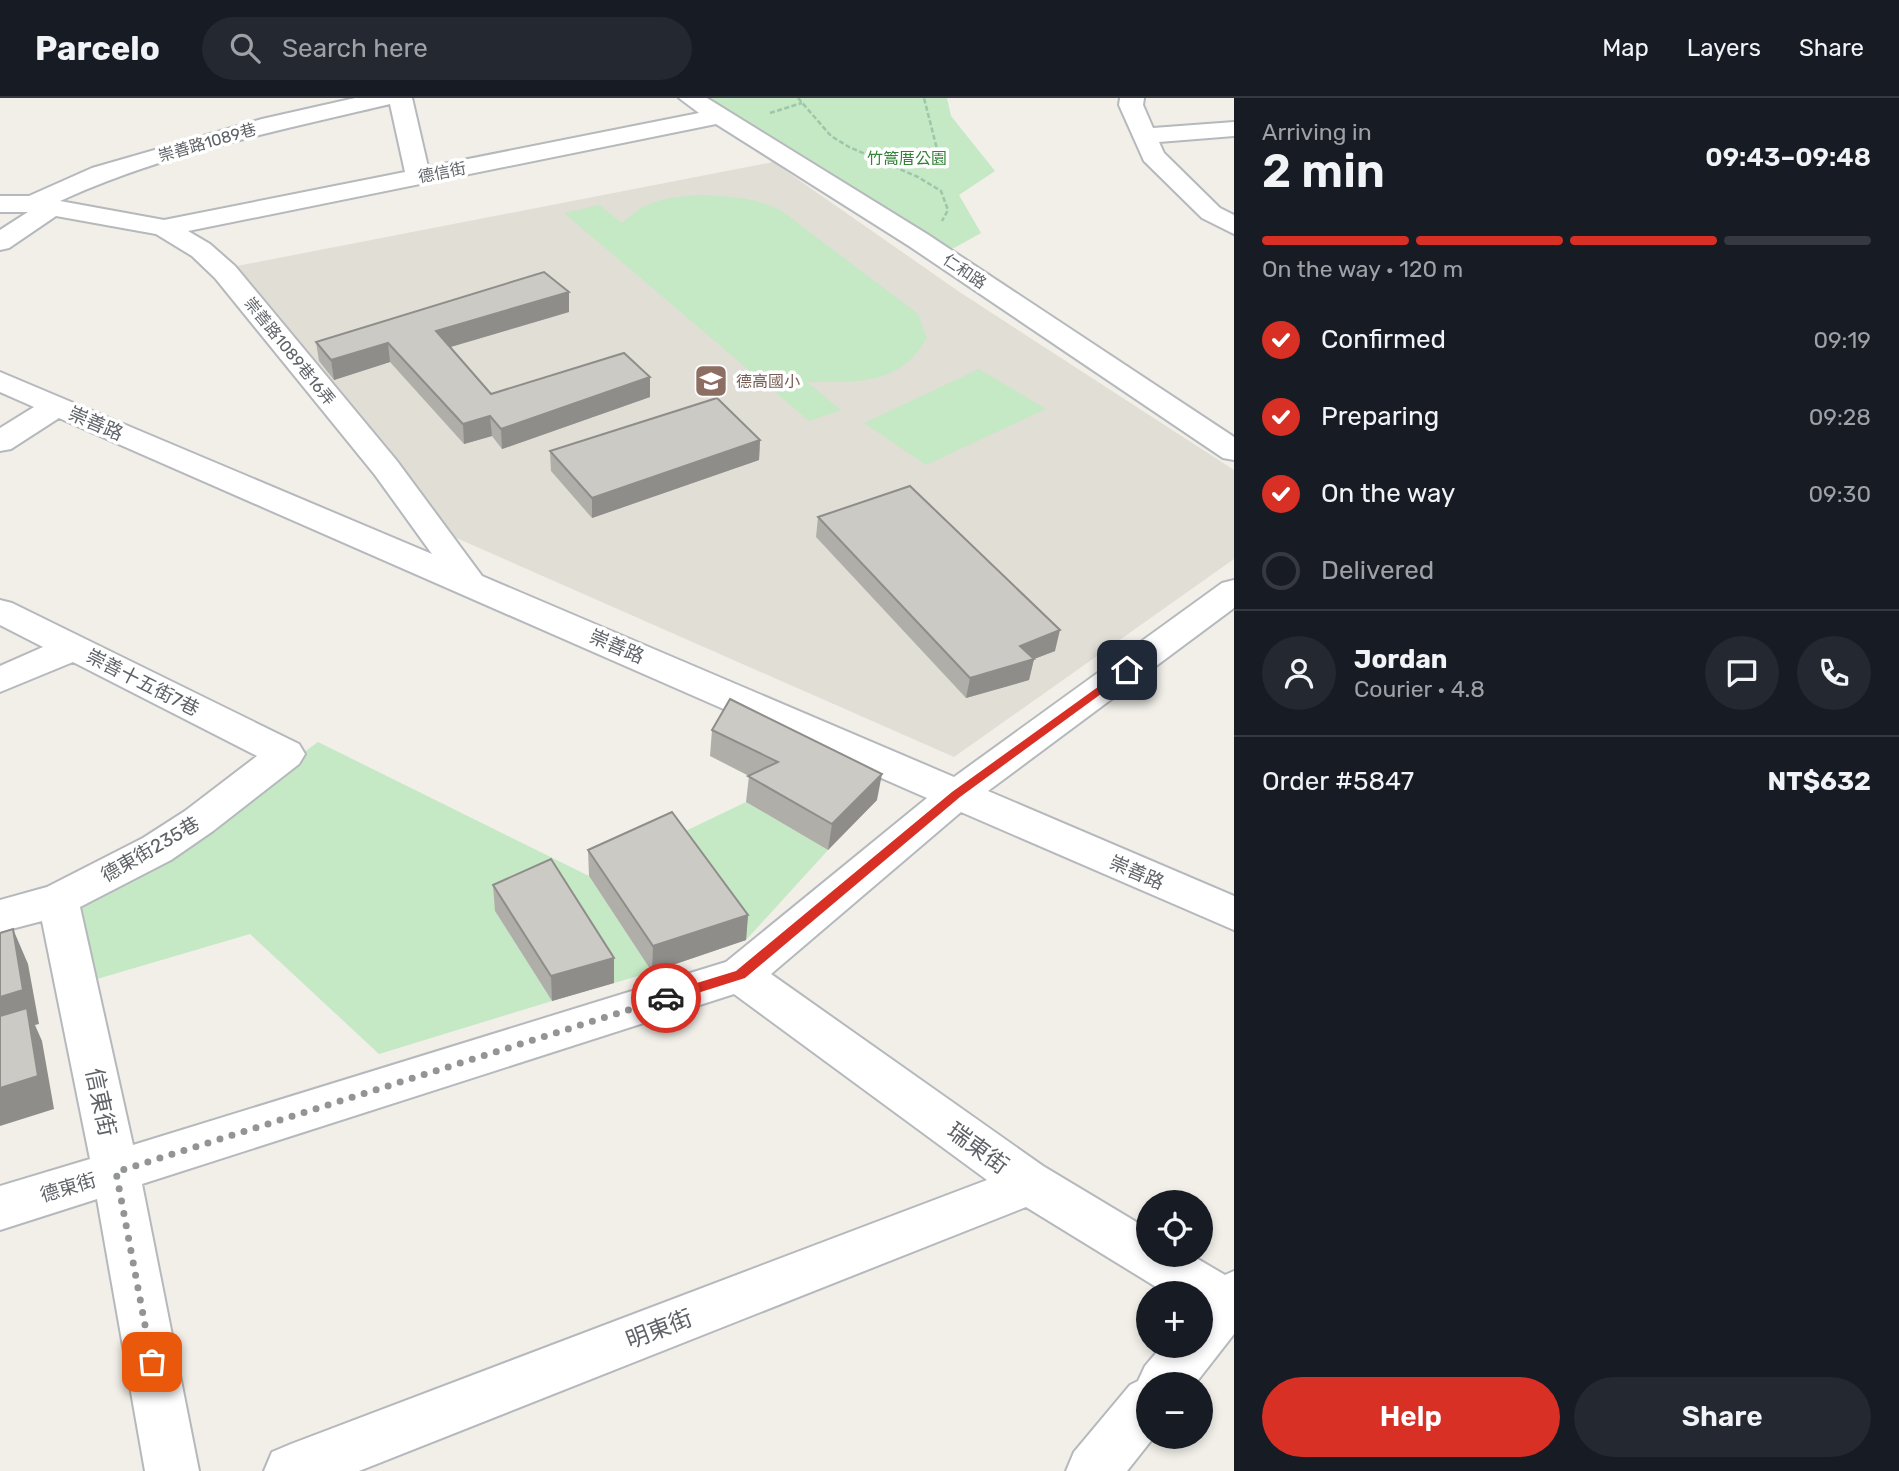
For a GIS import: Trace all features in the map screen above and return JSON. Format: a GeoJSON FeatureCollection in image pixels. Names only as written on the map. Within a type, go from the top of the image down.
{"type":"FeatureCollection","features":[{"type":"Feature","properties":{"kind":"street","name":"崇善路1089巷"},"geometry":{"type":"LineString","coordinates":[[0,242],[42,206],[101,173],[270,124],[386,98]]}},
{"type":"Feature","properties":{"kind":"street"},"geometry":{"type":"LineString","coordinates":[[400,98],[418,176]]}},
{"type":"Feature","properties":{"kind":"street","name":"仁和路"},"geometry":{"type":"LineString","coordinates":[[691,98],[918,240],[1234,451]]}},
{"type":"Feature","properties":{"kind":"street"},"geometry":{"type":"LineString","coordinates":[[1132,98],[1130,106],[1153,156],[1212,213],[1234,226]]}},
{"type":"Feature","properties":{"kind":"street","name":"德信街"},"geometry":{"type":"LineString","coordinates":[[164,228],[722,116]]}},
{"type":"Feature","properties":{"kind":"street"},"geometry":{"type":"LineString","coordinates":[[1144,136],[1234,129]]}},
{"type":"Feature","properties":{"kind":"street","name":"崇善路1089巷"},"geometry":{"type":"LineString","coordinates":[[0,204],[42,206]]}},
{"type":"Feature","properties":{"kind":"street","name":"崇善路1089巷16弄"},"geometry":{"type":"LineString","coordinates":[[42,206],[164,228],[201,250],[225,272],[386,468],[469,582]]}},
{"type":"Feature","properties":{"kind":"street","name":"崇善路"},"geometry":{"type":"LineString","coordinates":[[0,381],[1234,914]]}},
{"type":"Feature","properties":{"kind":"street"},"geometry":{"type":"LineString","coordinates":[[0,442],[56,406]]}},
{"type":"Feature","properties":{"kind":"street","name":"德東街"},"geometry":{"type":"LineString","coordinates":[[0,1208],[740,975],[956,794],[1234,591]]}},
{"type":"Feature","properties":{"kind":"street","name":"崇善十五街7巷"},"geometry":{"type":"LineString","coordinates":[[0,611],[286,754]]}},
{"type":"Feature","properties":{"kind":"street"},"geometry":{"type":"LineString","coordinates":[[0,680],[74,648]]}},
{"type":"Feature","properties":{"kind":"street","name":"德東街235巷"},"geometry":{"type":"LineString","coordinates":[[0,916],[58,900],[157,849],[199,821],[286,754]]}},
{"type":"Feature","properties":{"kind":"street","name":"信東街"},"geometry":{"type":"LineString","coordinates":[[58,900],[116,1172],[172,1471]]}},
{"type":"Feature","properties":{"kind":"street","name":"瑞東街"},"geometry":{"type":"LineString","coordinates":[[740,975],[1026,1181],[1221,1312]]}},
{"type":"Feature","properties":{"kind":"street","name":"明東街"},"geometry":{"type":"LineString","coordinates":[[291,1471],[1002,1196],[1026,1181]]}},
{"type":"Feature","properties":{"kind":"street"},"geometry":{"type":"LineString","coordinates":[[1173,1372],[1184,1358]]}},
{"type":"Feature","properties":{"kind":"street"},"geometry":{"type":"LineString","coordinates":[[1093,1471],[1136,1418]]}},
{"type":"Feature","properties":{"kind":"path"},"geometry":{"type":"LineString","coordinates":[[798,98],[831,136],[865,156],[886,163],[941,191],[948,210],[940,225]]}},
{"type":"Feature","properties":{"kind":"path"},"geometry":{"type":"LineString","coordinates":[[886,163],[917,158],[937,149],[923,98]]}},
{"type":"Feature","properties":{"kind":"shaded area","name":"德高國小"},"geometry":{"type":"Polygon","coordinates":[[[773,162],[961,293],[1234,470],[1234,559],[954,757],[445,533],[232,267],[773,162]]]}},
{"type":"Feature","properties":{"kind":"green space","name":"竹篙厝公園"},"geometry":{"type":"Polygon","coordinates":[[[702,98],[947,98],[951,116],[995,171],[959,195],[981,233],[954,248],[933,245],[702,98]]]}},
{"type":"Feature","properties":{"kind":"green space"},"geometry":{"type":"Polygon","coordinates":[[[697,195],[751,200],[782,211],[918,314],[927,338],[916,354],[890,373],[859,381],[807,382],[841,410],[809,421],[564,213],[599,205],[622,223],[640,209],[656,202],[697,195]]]}},
{"type":"Feature","properties":{"kind":"green space"},"geometry":{"type":"Polygon","coordinates":[[[979,369],[1046,409],[926,465],[864,423],[979,369]]]}},
{"type":"Feature","properties":{"kind":"green space"},"geometry":{"type":"Polygon","coordinates":[[[318,742],[589,876],[652,972],[614,983],[495,911],[552,1001],[379,1054],[250,934],[97,979],[68,897],[162,856],[318,742]]]}},
{"type":"Feature","properties":{"kind":"green space"},"geometry":{"type":"Polygon","coordinates":[[[746,802],[828,850],[746,940],[671,838],[746,802]]]}},
{"type":"Feature","properties":{"kind":"building"},"geometry":{"type":"Polygon","coordinates":[[[544,272],[569,292],[436,331],[491,394],[624,353],[650,377],[501,429],[490,416],[463,424],[388,343],[331,360],[316,342],[544,272]]]}},
{"type":"Feature","properties":{"kind":"building"},"geometry":{"type":"Polygon","coordinates":[[[717,398],[760,440],[592,498],[550,451],[717,398]]]}},
{"type":"Feature","properties":{"kind":"building"},"geometry":{"type":"Polygon","coordinates":[[[910,486],[1060,630],[1020,646],[1034,659],[970,678],[818,517],[910,486]]]}},
{"type":"Feature","properties":{"kind":"building"},"geometry":{"type":"Polygon","coordinates":[[[730,699],[882,774],[832,824],[748,776],[778,762],[712,730],[730,699]]]}},
{"type":"Feature","properties":{"kind":"building"},"geometry":{"type":"Polygon","coordinates":[[[672,812],[748,915],[653,946],[588,850],[672,812]]]}},
{"type":"Feature","properties":{"kind":"building"},"geometry":{"type":"Polygon","coordinates":[[[551,859],[614,958],[551,976],[493,885],[551,859]]]}},
{"type":"Feature","properties":{"kind":"building"},"geometry":{"type":"Polygon","coordinates":[[[13,929],[23,990],[0,997],[0,933],[13,929]]]}},
{"type":"Feature","properties":{"kind":"building"},"geometry":{"type":"Polygon","coordinates":[[[27,1008],[38,1076],[0,1088],[0,1016],[27,1008]]]}},
{"type":"Feature","properties":{"kind":"way so far"},"geometry":{"type":"LineString","coordinates":[[152,1362],[116,1172],[666,998]]}},
{"type":"Feature","properties":{"kind":"place","name":"德高國小"},"geometry":{"type":"Point","coordinates":[711,381]}},
{"type":"Feature","properties":{"kind":"route"},"geometry":{"type":"LineString","coordinates":[[666,998],[740,975],[956,794],[1127,670]]}}]}
